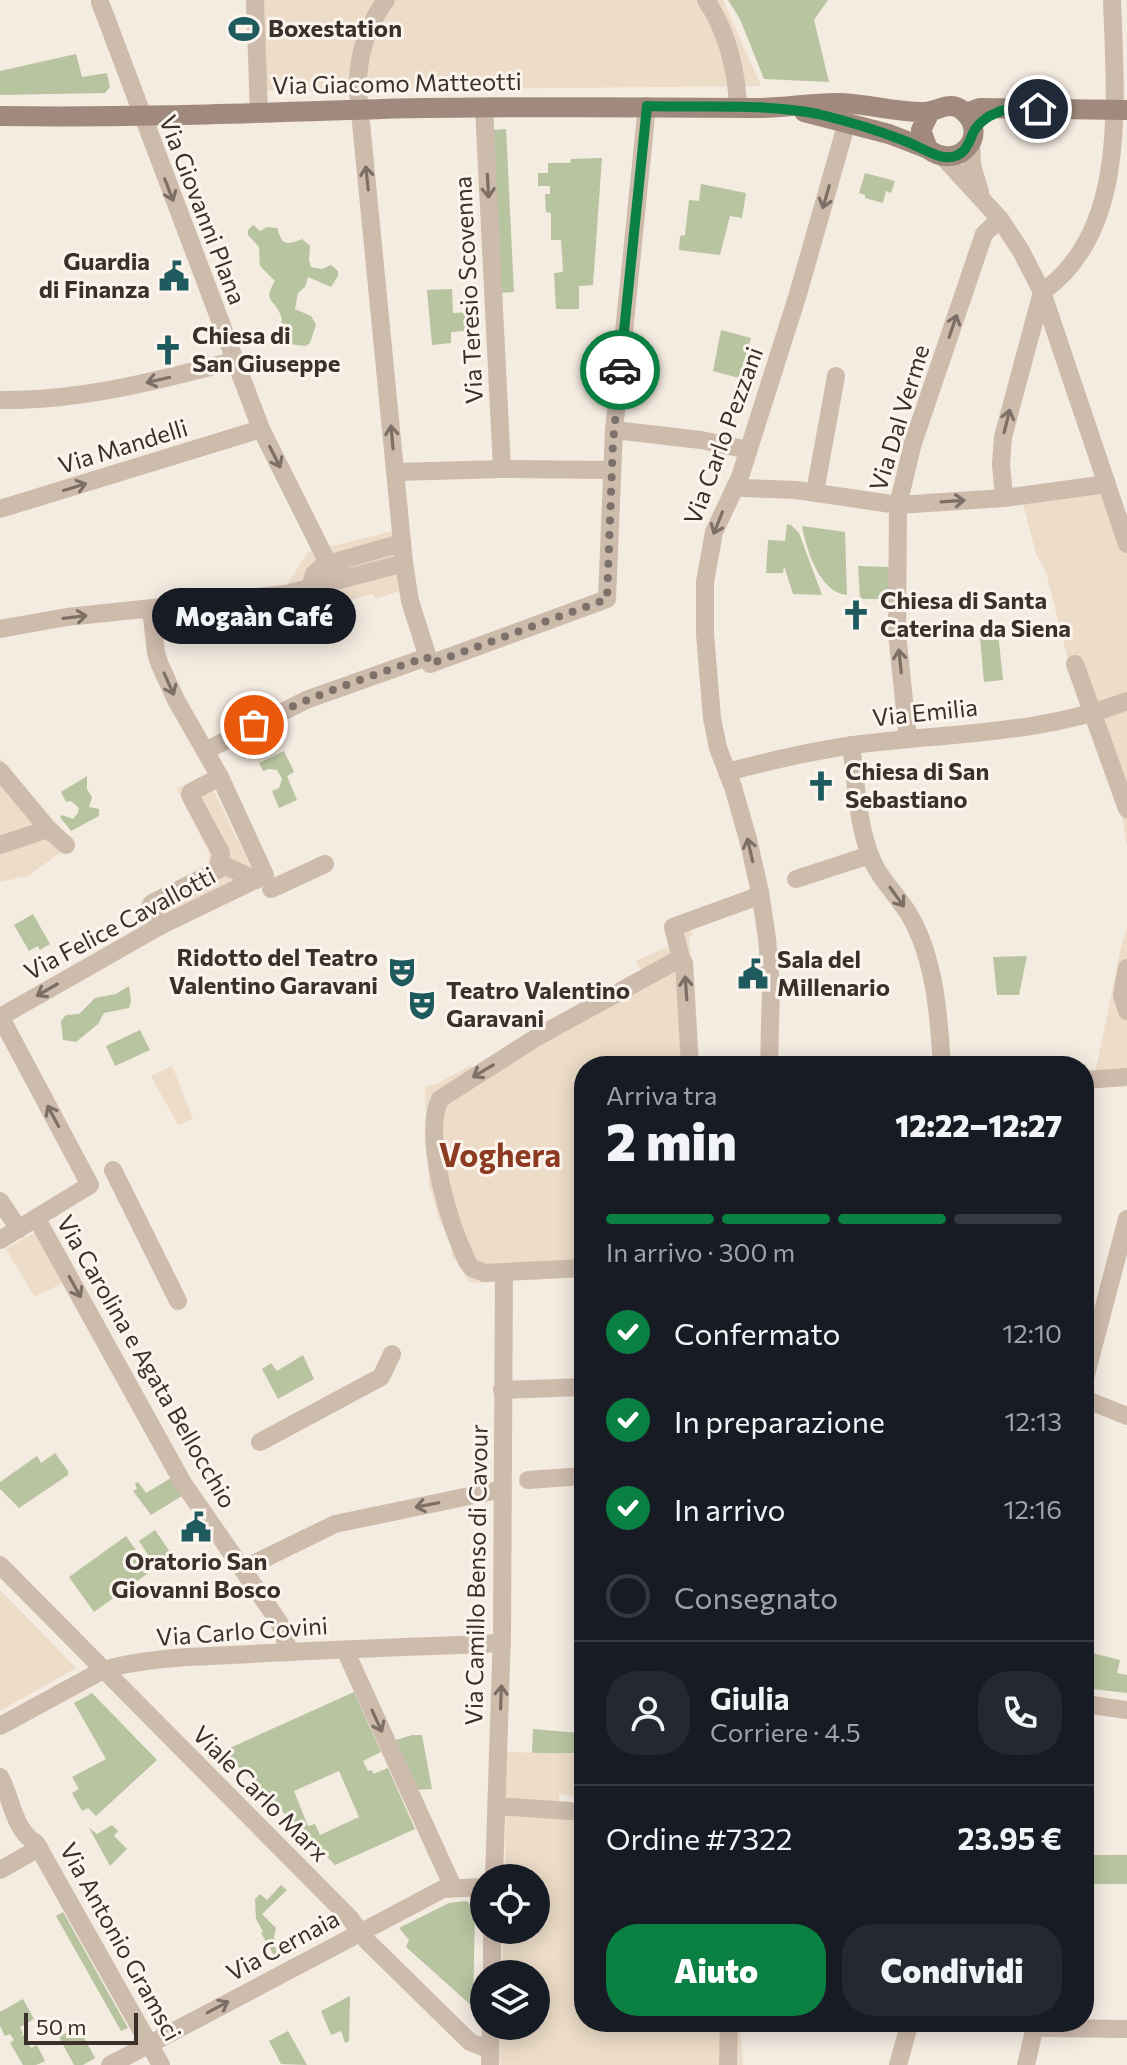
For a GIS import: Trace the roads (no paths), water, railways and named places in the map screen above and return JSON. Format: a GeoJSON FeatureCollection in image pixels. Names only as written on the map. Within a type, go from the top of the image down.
{"type":"FeatureCollection","features":[{"type":"Feature","properties":{"kind":"street"},"geometry":{"type":"LineString","coordinates":[[255,0],[259,113]]}},
{"type":"Feature","properties":{"kind":"street"},"geometry":{"type":"LineString","coordinates":[[386,0],[374,18],[362,49],[359,110],[404,563],[410,601],[428,661]]}},
{"type":"Feature","properties":{"kind":"street"},"geometry":{"type":"LineString","coordinates":[[706,0],[730,50],[738,108]]}},
{"type":"Feature","properties":{"kind":"street"},"geometry":{"type":"LineString","coordinates":[[1004,498],[1001,464],[1003,437],[1042,292],[1061,283],[1085,264],[1105,240],[1114,222],[1125,182],[1125,110],[1112,0]]}},
{"type":"Feature","properties":{"kind":"street","name":"Via Giovanni Plana"},"geometry":{"type":"LineString","coordinates":[[100,2],[233,361],[261,429],[328,563]]}},
{"type":"Feature","properties":{"kind":"street","name":"Via Giacomo Matteotti"},"geometry":{"type":"LineString","coordinates":[[6,118],[484,108],[777,108],[841,103],[930,112],[936,107],[952,106],[970,129],[973,173],[985,202]]}},
{"type":"Feature","properties":{"kind":"street"},"geometry":{"type":"LineString","coordinates":[[205,751],[306,700],[607,599],[614,430],[647,106]]}},
{"type":"Feature","properties":{"kind":"street"},"geometry":{"type":"LineString","coordinates":[[847,122],[874,107]]}},
{"type":"Feature","properties":{"kind":"street","name":"Via Teresio Scovenna"},"geometry":{"type":"LineString","coordinates":[[484,108],[502,469]]}},
{"type":"Feature","properties":{"kind":"street","name":"Via Giacomo Matteotti"},"geometry":{"type":"LineString","coordinates":[[777,108],[847,122],[936,153],[1000,219],[1042,292],[1127,544]]}},
{"type":"Feature","properties":{"kind":"street"},"geometry":{"type":"LineString","coordinates":[[930,112],[921,130],[936,153],[960,154],[970,129],[1004,108],[1125,110]]}},
{"type":"Feature","properties":{"kind":"street","name":"Via Carlo Pezzani"},"geometry":{"type":"LineString","coordinates":[[769,1056],[771,988],[760,892],[748,839],[718,748],[712,718],[704,594],[714,532],[748,450],[798,294],[847,122]]}},
{"type":"Feature","properties":{"kind":"street","name":"Via Dal Verme"},"geometry":{"type":"LineString","coordinates":[[908,739],[897,633],[898,505],[909,456],[984,234],[1000,219]]}},
{"type":"Feature","properties":{"kind":"street"},"geometry":{"type":"LineString","coordinates":[[0,400],[99,393],[233,361]]}},
{"type":"Feature","properties":{"kind":"street"},"geometry":{"type":"LineString","coordinates":[[815,492],[836,376]]}},
{"type":"Feature","properties":{"kind":"street","name":"Via Mandelli"},"geometry":{"type":"LineString","coordinates":[[0,509],[261,429]]}},
{"type":"Feature","properties":{"kind":"street"},"geometry":{"type":"LineString","coordinates":[[614,430],[701,440],[748,450]]}},
{"type":"Feature","properties":{"kind":"street"},"geometry":{"type":"LineString","coordinates":[[396,472],[612,470]]}},
{"type":"Feature","properties":{"kind":"street"},"geometry":{"type":"LineString","coordinates":[[736,485],[815,492],[898,505],[1004,498],[1107,484]]}},
{"type":"Feature","properties":{"kind":"street"},"geometry":{"type":"LineString","coordinates":[[310,588],[317,570],[328,563],[402,543]]}},
{"type":"Feature","properties":{"kind":"street"},"geometry":{"type":"LineString","coordinates":[[328,563],[349,577]]}},
{"type":"Feature","properties":{"kind":"street"},"geometry":{"type":"LineString","coordinates":[[0,629],[46,620],[240,600],[310,588],[404,563]]}},
{"type":"Feature","properties":{"kind":"street"},"geometry":{"type":"LineString","coordinates":[[151,609],[160,665],[176,700],[220,777],[264,881]]}},
{"type":"Feature","properties":{"kind":"street"},"geometry":{"type":"LineString","coordinates":[[1075,664],[1127,809]]}},
{"type":"Feature","properties":{"kind":"street","name":"Via Emilia"},"geometry":{"type":"LineString","coordinates":[[727,772],[789,756],[851,745],[1047,724],[1092,715],[1127,701]]}},
{"type":"Feature","properties":{"kind":"street"},"geometry":{"type":"LineString","coordinates":[[851,745],[865,842],[882,878],[910,915],[924,951],[940,1032],[941,1056]]}},
{"type":"Feature","properties":{"kind":"street"},"geometry":{"type":"LineString","coordinates":[[0,771],[48,829],[66,845]]}},
{"type":"Feature","properties":{"kind":"street"},"geometry":{"type":"LineString","coordinates":[[160,926],[150,907],[152,903],[218,870],[221,853],[190,795],[220,777]]}},
{"type":"Feature","properties":{"kind":"street"},"geometry":{"type":"LineString","coordinates":[[0,845],[48,829]]}},
{"type":"Feature","properties":{"kind":"street"},"geometry":{"type":"LineString","coordinates":[[796,879],[870,855]]}},
{"type":"Feature","properties":{"kind":"street"},"geometry":{"type":"LineString","coordinates":[[219,863],[264,881]]}},
{"type":"Feature","properties":{"kind":"street","name":"Via Felice Cavallotti"},"geometry":{"type":"LineString","coordinates":[[0,1017],[160,926],[264,881],[325,864]]}},
{"type":"Feature","properties":{"kind":"street"},"geometry":{"type":"LineString","coordinates":[[689,1056],[684,963],[673,927],[753,898],[760,892]]}},
{"type":"Feature","properties":{"kind":"street"},"geometry":{"type":"LineString","coordinates":[[574,1268],[485,1273],[472,1268],[461,1250],[437,1160],[436,1113],[440,1099],[537,1037],[681,958]]}},
{"type":"Feature","properties":{"kind":"street"},"geometry":{"type":"LineString","coordinates":[[1127,968],[1122,995],[1127,1011]]}},
{"type":"Feature","properties":{"kind":"street"},"geometry":{"type":"LineString","coordinates":[[0,1017],[90,1185],[0,1240]]}},
{"type":"Feature","properties":{"kind":"street"},"geometry":{"type":"LineString","coordinates":[[1094,1079],[1127,1077]]}},
{"type":"Feature","properties":{"kind":"street"},"geometry":{"type":"LineString","coordinates":[[113,1170],[178,1301]]}},
{"type":"Feature","properties":{"kind":"street"},"geometry":{"type":"LineString","coordinates":[[0,1201],[19,1229]]}},
{"type":"Feature","properties":{"kind":"street","name":"Via Carolina e Agata Bellocchio"},"geometry":{"type":"LineString","coordinates":[[37,1219],[183,1483],[279,1622],[289,1651]]}},
{"type":"Feature","properties":{"kind":"street"},"geometry":{"type":"LineString","coordinates":[[1094,1356],[1127,1219]]}},
{"type":"Feature","properties":{"kind":"street","name":"Via Camillo Benso di Cavour"},"geometry":{"type":"LineString","coordinates":[[495,1864],[511,1484],[502,1390],[504,1272]]}},
{"type":"Feature","properties":{"kind":"street"},"geometry":{"type":"LineString","coordinates":[[260,1442],[381,1377],[392,1354]]}},
{"type":"Feature","properties":{"kind":"street"},"geometry":{"type":"LineString","coordinates":[[502,1390],[574,1387]]}},
{"type":"Feature","properties":{"kind":"street"},"geometry":{"type":"LineString","coordinates":[[1094,1398],[1127,1416]]}},
{"type":"Feature","properties":{"kind":"street"},"geometry":{"type":"LineString","coordinates":[[243,1569],[335,1524],[511,1484],[574,1477]]}},
{"type":"Feature","properties":{"kind":"street","name":"Viale Carlo Marx"},"geometry":{"type":"LineString","coordinates":[[0,1565],[349,1917],[359,1933],[490,2058]]}},
{"type":"Feature","properties":{"kind":"street","name":"Via Carlo Covini"},"geometry":{"type":"LineString","coordinates":[[0,1726],[103,1670],[120,1665],[289,1651],[502,1643]]}},
{"type":"Feature","properties":{"kind":"street"},"geometry":{"type":"LineString","coordinates":[[345,1650],[453,1887]]}},
{"type":"Feature","properties":{"kind":"street"},"geometry":{"type":"LineString","coordinates":[[1094,1705],[1127,1710]]}},
{"type":"Feature","properties":{"kind":"street","name":"Via Antonio Gramsci"},"geometry":{"type":"LineString","coordinates":[[3,1782],[9,1804],[28,1838],[38,1846],[161,2065]]}},
{"type":"Feature","properties":{"kind":"street"},"geometry":{"type":"LineString","coordinates":[[497,1806],[574,1811]]}},
{"type":"Feature","properties":{"kind":"street"},"geometry":{"type":"LineString","coordinates":[[0,1870],[38,1846]]}},
{"type":"Feature","properties":{"kind":"street","name":"Via Cernaia"},"geometry":{"type":"LineString","coordinates":[[110,2065],[443,1889],[470,1887]]}},
{"type":"Feature","properties":{"kind":"street"},"geometry":{"type":"LineString","coordinates":[[1094,2027],[1127,2029]]}},
{"type":"Feature","properties":{"kind":"street"},"geometry":{"type":"LineString","coordinates":[[728,2065],[729,2032]]}},
{"type":"Feature","properties":{"kind":"street"},"geometry":{"type":"LineString","coordinates":[[898,2065],[907,2032]]}},
{"type":"Feature","properties":{"kind":"street"},"geometry":{"type":"LineString","coordinates":[[1026,2065],[1029,2032]]}},
{"type":"Feature","properties":{"kind":"place","name":"Boxestation"},"geometry":{"type":"Point","coordinates":[244,29]}},
{"type":"Feature","properties":{"kind":"place","name":"Guardia di Finanza"},"geometry":{"type":"Point","coordinates":[174,276]}},
{"type":"Feature","properties":{"kind":"place","name":"Chiesa di San Giuseppe"},"geometry":{"type":"Point","coordinates":[168,350]}},
{"type":"Feature","properties":{"kind":"place","name":"Chiesa di Santa Caterina da Siena"},"geometry":{"type":"Point","coordinates":[856,615]}},
{"type":"Feature","properties":{"kind":"place","name":"Mogaàn Café"},"geometry":{"type":"Point","coordinates":[254,725]}},
{"type":"Feature","properties":{"kind":"place","name":"Chiesa di San Sebastiano"},"geometry":{"type":"Point","coordinates":[821,786]}},
{"type":"Feature","properties":{"kind":"place","name":"Ridotto del Teatro Valentino Garavani"},"geometry":{"type":"Point","coordinates":[402,972]}},
{"type":"Feature","properties":{"kind":"place","name":"Sala del Millenario"},"geometry":{"type":"Point","coordinates":[753,974]}},
{"type":"Feature","properties":{"kind":"place","name":"Teatro Valentino Garavani"},"geometry":{"type":"Point","coordinates":[422,1005]}},
{"type":"Feature","properties":{"kind":"place","name":"Oratorio San Giovanni Bosco"},"geometry":{"type":"Point","coordinates":[196,1527]}},
{"type":"Feature","properties":{"kind":"district","name":"Voghera"},"geometry":{"type":"Point","coordinates":[500,1156]}}]}
